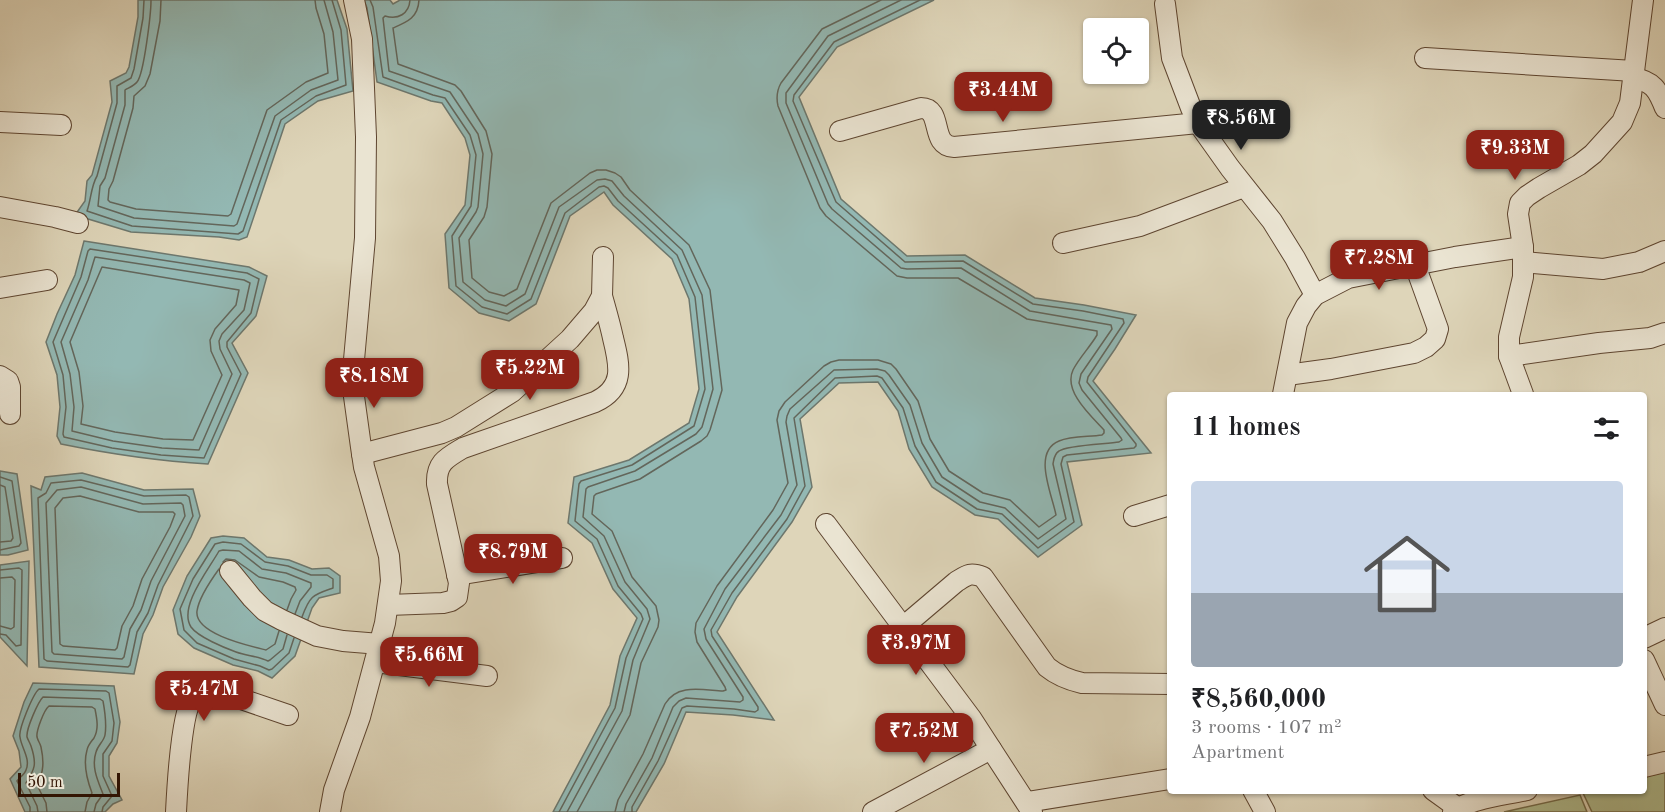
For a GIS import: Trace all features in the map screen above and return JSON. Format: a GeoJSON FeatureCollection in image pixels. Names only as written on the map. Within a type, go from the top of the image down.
{"type":"FeatureCollection","features":[{"type":"Feature","properties":{"kind":"street"},"geometry":{"type":"LineString","coordinates":[[330,812],[334,790],[360,717],[386,623],[390,581],[389,556],[362,454],[352,382],[365,238],[366,137],[362,39],[354,0]]}},
{"type":"Feature","properties":{"kind":"street"},"geometry":{"type":"LineString","coordinates":[[1643,0],[1646,77],[1661,98],[1665,108]]}},
{"type":"Feature","properties":{"kind":"street"},"geometry":{"type":"LineString","coordinates":[[1165,4],[1172,58],[1198,123],[1244,187],[1272,221],[1315,295]]}},
{"type":"Feature","properties":{"kind":"street"},"geometry":{"type":"LineString","coordinates":[[1425,58],[1646,77]]}},
{"type":"Feature","properties":{"kind":"street"},"geometry":{"type":"LineString","coordinates":[[1522,392],[1509,356],[1509,337],[1521,290],[1523,255],[1518,214],[1520,203],[1527,196],[1593,154],[1616,130],[1646,77]]}},
{"type":"Feature","properties":{"kind":"street"},"geometry":{"type":"LineString","coordinates":[[840,131],[921,108],[932,112],[941,141],[948,147],[1198,123]]}},
{"type":"Feature","properties":{"kind":"street"},"geometry":{"type":"LineString","coordinates":[[0,122],[61,125]]}},
{"type":"Feature","properties":{"kind":"street"},"geometry":{"type":"LineString","coordinates":[[1063,243],[1140,226],[1244,187]]}},
{"type":"Feature","properties":{"kind":"street"},"geometry":{"type":"LineString","coordinates":[[0,207],[45,214],[78,223]]}},
{"type":"Feature","properties":{"kind":"street"},"geometry":{"type":"LineString","coordinates":[[1283,392],[1297,323],[1306,306],[1315,295],[1348,278],[1415,265],[1523,255],[1603,269],[1639,262],[1665,251]]}},
{"type":"Feature","properties":{"kind":"street"},"geometry":{"type":"LineString","coordinates":[[388,605],[443,603],[457,597],[458,575],[436,474],[446,458],[463,448],[605,398],[616,385],[619,360],[602,296],[603,257]]}},
{"type":"Feature","properties":{"kind":"street"},"geometry":{"type":"LineString","coordinates":[[1287,375],[1414,353],[1426,347],[1435,339],[1438,329],[1415,265]]}},
{"type":"Feature","properties":{"kind":"street"},"geometry":{"type":"LineString","coordinates":[[0,288],[47,280]]}},
{"type":"Feature","properties":{"kind":"street"},"geometry":{"type":"LineString","coordinates":[[362,454],[442,433],[456,427],[512,392],[570,339],[594,311],[602,296]]}},
{"type":"Feature","properties":{"kind":"street"},"geometry":{"type":"LineString","coordinates":[[1509,356],[1599,342],[1650,338],[1665,333]]}},
{"type":"Feature","properties":{"kind":"street"},"geometry":{"type":"LineString","coordinates":[[0,376],[8,381],[10,387],[10,414]]}},
{"type":"Feature","properties":{"kind":"street"},"geometry":{"type":"LineString","coordinates":[[1134,516],[1167,507]]}},
{"type":"Feature","properties":{"kind":"street"},"geometry":{"type":"LineString","coordinates":[[826,524],[971,718],[1029,807],[1167,780]]}},
{"type":"Feature","properties":{"kind":"street"},"geometry":{"type":"LineString","coordinates":[[458,575],[562,558]]}},
{"type":"Feature","properties":{"kind":"street"},"geometry":{"type":"LineString","coordinates":[[230,571],[265,611],[317,636],[344,641],[377,653],[487,676]]}},
{"type":"Feature","properties":{"kind":"street"},"geometry":{"type":"LineString","coordinates":[[903,627],[956,582],[974,573],[983,577],[1047,667],[1056,674],[1082,683],[1167,684]]}},
{"type":"Feature","properties":{"kind":"street"},"geometry":{"type":"LineString","coordinates":[[1647,637],[1665,628]]}},
{"type":"Feature","properties":{"kind":"street"},"geometry":{"type":"LineString","coordinates":[[1647,666],[1665,705]]}},
{"type":"Feature","properties":{"kind":"street"},"geometry":{"type":"LineString","coordinates":[[176,812],[182,742],[187,708],[192,700],[206,692],[218,691],[288,715]]}},
{"type":"Feature","properties":{"kind":"street"},"geometry":{"type":"LineString","coordinates":[[873,812],[991,748]]}},
{"type":"Feature","properties":{"kind":"street"},"geometry":{"type":"LineString","coordinates":[[1647,765],[1665,762]]}},
{"type":"Feature","properties":{"kind":"street"},"geometry":{"type":"LineString","coordinates":[[1255,794],[1265,812]]}},
{"type":"Feature","properties":{"kind":"street"},"geometry":{"type":"LineString","coordinates":[[1438,794],[1456,810],[1485,799],[1508,794]]}},
{"type":"Feature","properties":{"kind":"green space"},"geometry":{"type":"Polygon","coordinates":[[[1665,772],[1665,812],[1592,812],[1583,794],[1647,794],[1647,776],[1665,772]]]}},
{"type":"Feature","properties":{"kind":"green space"},"geometry":{"type":"Polygon","coordinates":[[[1580,795],[1587,812],[1504,812],[1580,795]]]}},
{"type":"Feature","properties":{"kind":"water"},"geometry":{"type":"Polygon","coordinates":[[[138,0],[337,0],[347,29],[353,91],[318,101],[285,124],[247,237],[239,240],[131,232],[75,215],[85,201],[87,181],[92,175],[112,102],[110,81],[126,73],[129,67],[138,17],[138,0]]]}},
{"type":"Feature","properties":{"kind":"water"},"geometry":{"type":"Polygon","coordinates":[[[364,0],[390,0],[393,4],[400,0],[934,0],[837,47],[799,97],[841,199],[907,256],[965,255],[1035,298],[1136,315],[1093,381],[1151,453],[1067,462],[1082,525],[1038,557],[998,519],[975,515],[932,487],[909,449],[898,411],[878,382],[839,383],[800,419],[812,487],[792,522],[737,597],[717,632],[774,720],[686,712],[664,764],[636,812],[553,812],[610,705],[620,656],[637,618],[613,589],[592,543],[568,523],[574,477],[629,460],[689,423],[699,389],[689,299],[672,259],[613,205],[604,192],[570,216],[536,304],[509,321],[479,313],[449,288],[445,234],[465,205],[470,155],[465,138],[442,103],[377,82],[364,0]]]}},
{"type":"Feature","properties":{"kind":"water"},"geometry":{"type":"Polygon","coordinates":[[[84,241],[249,267],[267,276],[256,316],[232,343],[248,373],[208,464],[134,457],[61,444],[57,436],[60,407],[57,375],[46,342],[75,275],[84,241]]]}},
{"type":"Feature","properties":{"kind":"water"},"geometry":{"type":"Polygon","coordinates":[[[0,471],[17,474],[28,550],[8,555],[0,555],[0,471]]]}},
{"type":"Feature","properties":{"kind":"water"},"geometry":{"type":"Polygon","coordinates":[[[82,473],[144,490],[193,489],[200,516],[163,587],[143,634],[134,674],[39,667],[31,486],[41,490],[45,477],[82,473]]]}},
{"type":"Feature","properties":{"kind":"water"},"geometry":{"type":"Polygon","coordinates":[[[223,536],[244,538],[267,557],[289,560],[312,569],[329,568],[340,576],[340,593],[319,598],[312,608],[295,656],[272,678],[258,671],[233,665],[194,648],[178,634],[173,610],[187,576],[211,538],[223,536]]]}},
{"type":"Feature","properties":{"kind":"water"},"geometry":{"type":"Polygon","coordinates":[[[29,561],[27,666],[0,637],[0,565],[29,561]]]}},
{"type":"Feature","properties":{"kind":"water"},"geometry":{"type":"Polygon","coordinates":[[[33,683],[114,686],[120,722],[117,743],[109,756],[109,776],[122,800],[113,804],[105,812],[25,812],[10,779],[21,767],[19,751],[13,736],[33,683]]]}}]}
